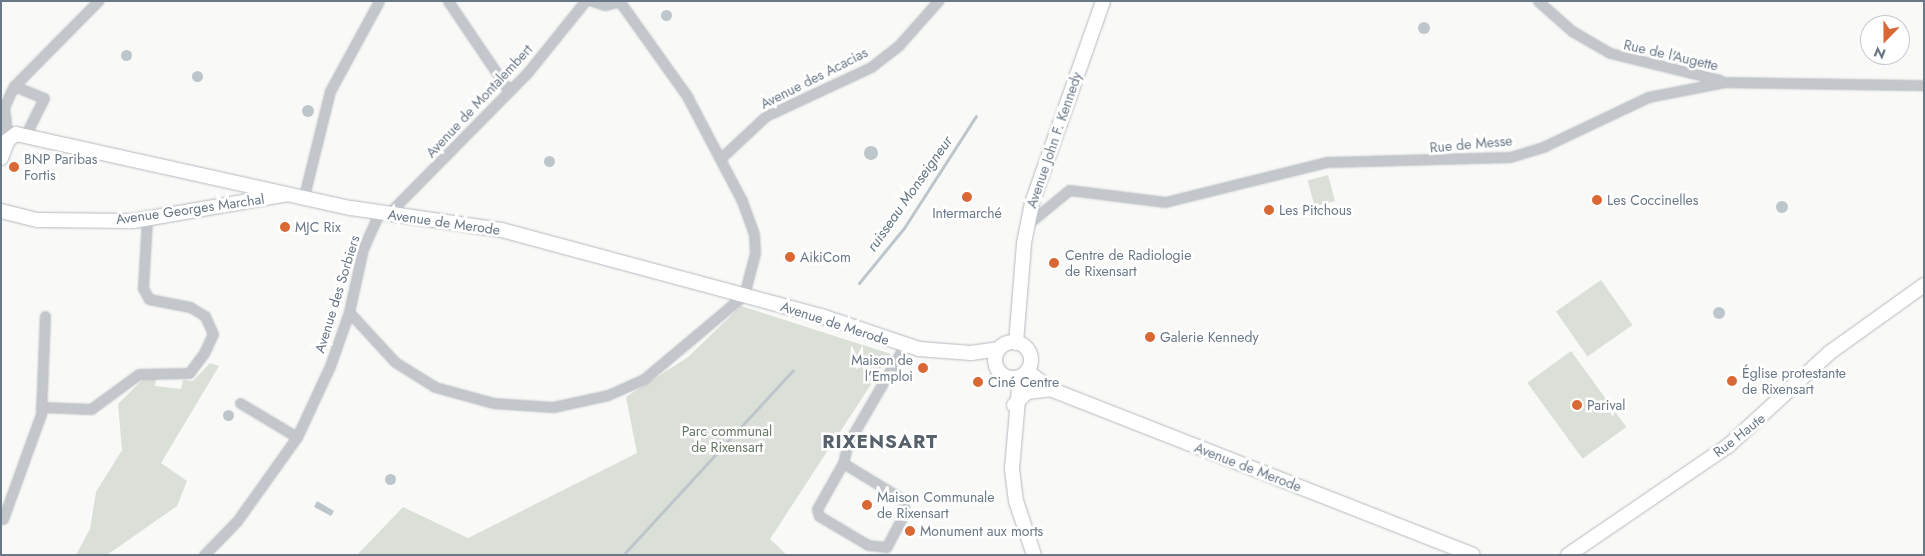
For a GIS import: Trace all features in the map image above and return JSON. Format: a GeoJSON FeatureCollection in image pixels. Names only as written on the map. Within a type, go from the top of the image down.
{"type":"FeatureCollection","features":[{"type":"Feature","properties":{"kind":"street"},"geometry":{"type":"LineString","coordinates":[[1,158],[5,135],[4,107],[14,86],[98,1]]}},
{"type":"Feature","properties":{"kind":"street"},"geometry":{"type":"LineString","coordinates":[[304,196],[328,98],[379,1]]}},
{"type":"Feature","properties":{"kind":"street"},"geometry":{"type":"LineString","coordinates":[[448,1],[509,91]]}},
{"type":"Feature","properties":{"kind":"street","name":"Avenue de Montalembert"},"geometry":{"type":"LineString","coordinates":[[384,214],[509,91],[585,1]]}},
{"type":"Feature","properties":{"kind":"street"},"geometry":{"type":"LineString","coordinates":[[349,312],[395,362],[435,387],[494,403],[553,407],[608,396],[644,379],[744,295],[755,253],[754,234],[722,157],[683,90],[621,2],[592,1]]}},
{"type":"Feature","properties":{"kind":"street","name":"Avenue des Acacias"},"geometry":{"type":"LineString","coordinates":[[722,157],[766,116],[871,67],[899,45],[938,1]]}},
{"type":"Feature","properties":{"kind":"street","name":"Avenue John F. Kennedy"},"geometry":{"type":"LineString","coordinates":[[1016,343],[1027,225],[1044,162],[1103,1]]}},
{"type":"Feature","properties":{"kind":"street","name":"Rue de l'Augette"},"geometry":{"type":"LineString","coordinates":[[1538,1],[1572,31],[1610,54],[1726,82]]}},
{"type":"Feature","properties":{"kind":"street","name":"Rue de Messe"},"geometry":{"type":"LineString","coordinates":[[1027,225],[1069,190],[1165,202],[1327,162],[1510,157],[1545,146],[1648,98],[1726,82],[1924,85]]}},
{"type":"Feature","properties":{"kind":"street"},"geometry":{"type":"LineString","coordinates":[[14,86],[44,98],[25,136]]}},
{"type":"Feature","properties":{"kind":"street","name":"Avenue de Merode"},"geometry":{"type":"LineString","coordinates":[[5,135],[16,134],[231,184],[304,196],[384,214],[502,230],[744,295],[905,345],[941,353],[998,349],[1016,343]]}},
{"type":"Feature","properties":{"kind":"street"},"geometry":{"type":"LineString","coordinates":[[230,204],[234,193],[231,184]]}},
{"type":"Feature","properties":{"kind":"street","name":"Avenue Georges Marchal"},"geometry":{"type":"LineString","coordinates":[[1,210],[37,220],[147,218],[289,194]]}},
{"type":"Feature","properties":{"kind":"street","name":"Avenue des Sorbiers"},"geometry":{"type":"LineString","coordinates":[[204,555],[237,521],[297,437],[349,312],[363,249],[384,214]]}},
{"type":"Feature","properties":{"kind":"street"},"geometry":{"type":"LineString","coordinates":[[41,407],[90,409],[138,374],[189,373],[204,353],[212,334],[205,316],[190,307],[149,299],[143,288],[147,218]]}},
{"type":"Feature","properties":{"kind":"street","name":"Rue Haute"},"geometry":{"type":"LineString","coordinates":[[1568,555],[1728,446],[1829,353],[1924,285]]}},
{"type":"Feature","properties":{"kind":"street"},"geometry":{"type":"LineString","coordinates":[[3,519],[31,448],[41,407],[45,316]]}},
{"type":"Feature","properties":{"kind":"street"},"geometry":{"type":"LineString","coordinates":[[1016,343],[1028,351],[1014,405],[1013,478],[1034,555]]}},
{"type":"Feature","properties":{"kind":"street","name":"Avenue de Merode"},"geometry":{"type":"LineString","coordinates":[[843,463],[902,499],[905,512],[886,547],[868,545],[819,516],[817,509],[843,463],[848,443],[905,345]]}},
{"type":"Feature","properties":{"kind":"street","name":"Avenue de Merode"},"geometry":{"type":"LineString","coordinates":[[998,349],[998,371],[1023,374],[1050,389],[1473,555]]}},
{"type":"Feature","properties":{"kind":"street"},"geometry":{"type":"LineString","coordinates":[[1014,405],[1026,392],[1050,389]]}},
{"type":"Feature","properties":{"kind":"street"},"geometry":{"type":"LineString","coordinates":[[240,403],[297,437]]}},
{"type":"Feature","properties":{"kind":"green space"},"geometry":{"type":"Polygon","coordinates":[[[1328,175],[1335,201],[1315,207],[1308,180],[1328,175]]]}},
{"type":"Feature","properties":{"kind":"green space","name":"Parival"},"geometry":{"type":"Polygon","coordinates":[[[1601,280],[1633,325],[1587,357],[1556,312],[1601,280]]]}},
{"type":"Feature","properties":{"kind":"green space","name":"Parc communal de Rixensart"},"geometry":{"type":"Polygon","coordinates":[[[741,306],[891,354],[770,539],[787,555],[357,555],[403,507],[468,538],[637,453],[626,397],[688,357],[741,306]]]}},
{"type":"Feature","properties":{"kind":"green space","name":"Parival"},"geometry":{"type":"Polygon","coordinates":[[[1571,351],[1626,427],[1583,459],[1527,383],[1571,351]]]}},
{"type":"Feature","properties":{"kind":"green space"},"geometry":{"type":"Polygon","coordinates":[[[210,363],[219,366],[161,463],[187,481],[177,506],[107,555],[76,555],[90,529],[96,492],[122,450],[118,404],[144,378],[156,378],[155,386],[181,389],[183,380],[193,381],[210,363]]]}},
{"type":"Feature","properties":{"kind":"shaded area"},"geometry":{"type":"Polygon","coordinates":[[[666,9],[672,15],[666,21],[660,15],[666,9]]]}},
{"type":"Feature","properties":{"kind":"shaded area"},"geometry":{"type":"Polygon","coordinates":[[[1426,22],[1429,23],[1429,33],[1422,34],[1419,33],[1418,26],[1419,23],[1426,22]]]}},
{"type":"Feature","properties":{"kind":"shaded area"},"geometry":{"type":"Polygon","coordinates":[[[126,49],[132,55],[126,61],[120,55],[126,49]]]}},
{"type":"Feature","properties":{"kind":"shaded area"},"geometry":{"type":"Polygon","coordinates":[[[197,70],[203,76],[197,82],[191,76],[197,70]]]}},
{"type":"Feature","properties":{"kind":"shaded area"},"geometry":{"type":"Polygon","coordinates":[[[308,105],[314,111],[308,117],[302,111],[308,105]]]}},
{"type":"Feature","properties":{"kind":"shaded area"},"geometry":{"type":"Polygon","coordinates":[[[871,146],[876,148],[878,153],[876,158],[871,160],[866,158],[864,153],[866,148],[871,146]]]}},
{"type":"Feature","properties":{"kind":"shaded area"},"geometry":{"type":"Polygon","coordinates":[[[549,155],[555,161],[549,167],[543,161],[549,155]]]}},
{"type":"Feature","properties":{"kind":"shaded area"},"geometry":{"type":"Polygon","coordinates":[[[1782,201],[1788,207],[1782,213],[1776,207],[1782,201]]]}},
{"type":"Feature","properties":{"kind":"shaded area"},"geometry":{"type":"Polygon","coordinates":[[[1719,307],[1725,313],[1719,319],[1713,313],[1719,307]]]}},
{"type":"Feature","properties":{"kind":"shaded area"},"geometry":{"type":"Polygon","coordinates":[[[228,409],[234,415],[228,421],[222,415],[228,409]]]}},
{"type":"Feature","properties":{"kind":"shaded area"},"geometry":{"type":"Polygon","coordinates":[[[390,473],[396,479],[390,485],[384,479],[390,473]]]}},
{"type":"Feature","properties":{"kind":"shaded area"},"geometry":{"type":"Polygon","coordinates":[[[317,501],[334,511],[331,516],[314,507],[317,501]]]}},
{"type":"Feature","properties":{"kind":"waterway","name":"ruisseau Monseigneur"},"geometry":{"type":"LineString","coordinates":[[859,283],[904,228],[976,116]]}},
{"type":"Feature","properties":{"kind":"waterway","name":"ruisseau Monseigneur"},"geometry":{"type":"LineString","coordinates":[[623,555],[793,370]]}},
{"type":"Feature","properties":{"kind":"place","name":"BNP Paribas Fortis"},"geometry":{"type":"Point","coordinates":[14,167]}},
{"type":"Feature","properties":{"kind":"place","name":"Intermarché"},"geometry":{"type":"Point","coordinates":[967,197]}},
{"type":"Feature","properties":{"kind":"place","name":"Les Coccinelles"},"geometry":{"type":"Point","coordinates":[1597,200]}},
{"type":"Feature","properties":{"kind":"place","name":"Les Pitchous"},"geometry":{"type":"Point","coordinates":[1269,210]}},
{"type":"Feature","properties":{"kind":"place","name":"MJC Rix"},"geometry":{"type":"Point","coordinates":[285,227]}},
{"type":"Feature","properties":{"kind":"place","name":"AikiCom"},"geometry":{"type":"Point","coordinates":[790,257]}},
{"type":"Feature","properties":{"kind":"place","name":"Centre de Radiologie de Rixensart"},"geometry":{"type":"Point","coordinates":[1054,263]}},
{"type":"Feature","properties":{"kind":"place","name":"Galerie Kennedy"},"geometry":{"type":"Point","coordinates":[1150,337]}},
{"type":"Feature","properties":{"kind":"place","name":"Maison de l'Emploi"},"geometry":{"type":"Point","coordinates":[923,368]}},
{"type":"Feature","properties":{"kind":"place","name":"Église protestante de Rixensart"},"geometry":{"type":"Point","coordinates":[1732,381]}},
{"type":"Feature","properties":{"kind":"place","name":"Ciné Centre"},"geometry":{"type":"Point","coordinates":[978,382]}},
{"type":"Feature","properties":{"kind":"place","name":"Parival"},"geometry":{"type":"Point","coordinates":[1577,405]}},
{"type":"Feature","properties":{"kind":"place","name":"Maison Communale de Rixensart"},"geometry":{"type":"Point","coordinates":[867,505]}},
{"type":"Feature","properties":{"kind":"place","name":"Monument aux morts"},"geometry":{"type":"Point","coordinates":[910,531]}},
{"type":"Feature","properties":{"kind":"district","name":"RIXENSART"},"geometry":{"type":"Point","coordinates":[880,442]}}]}
